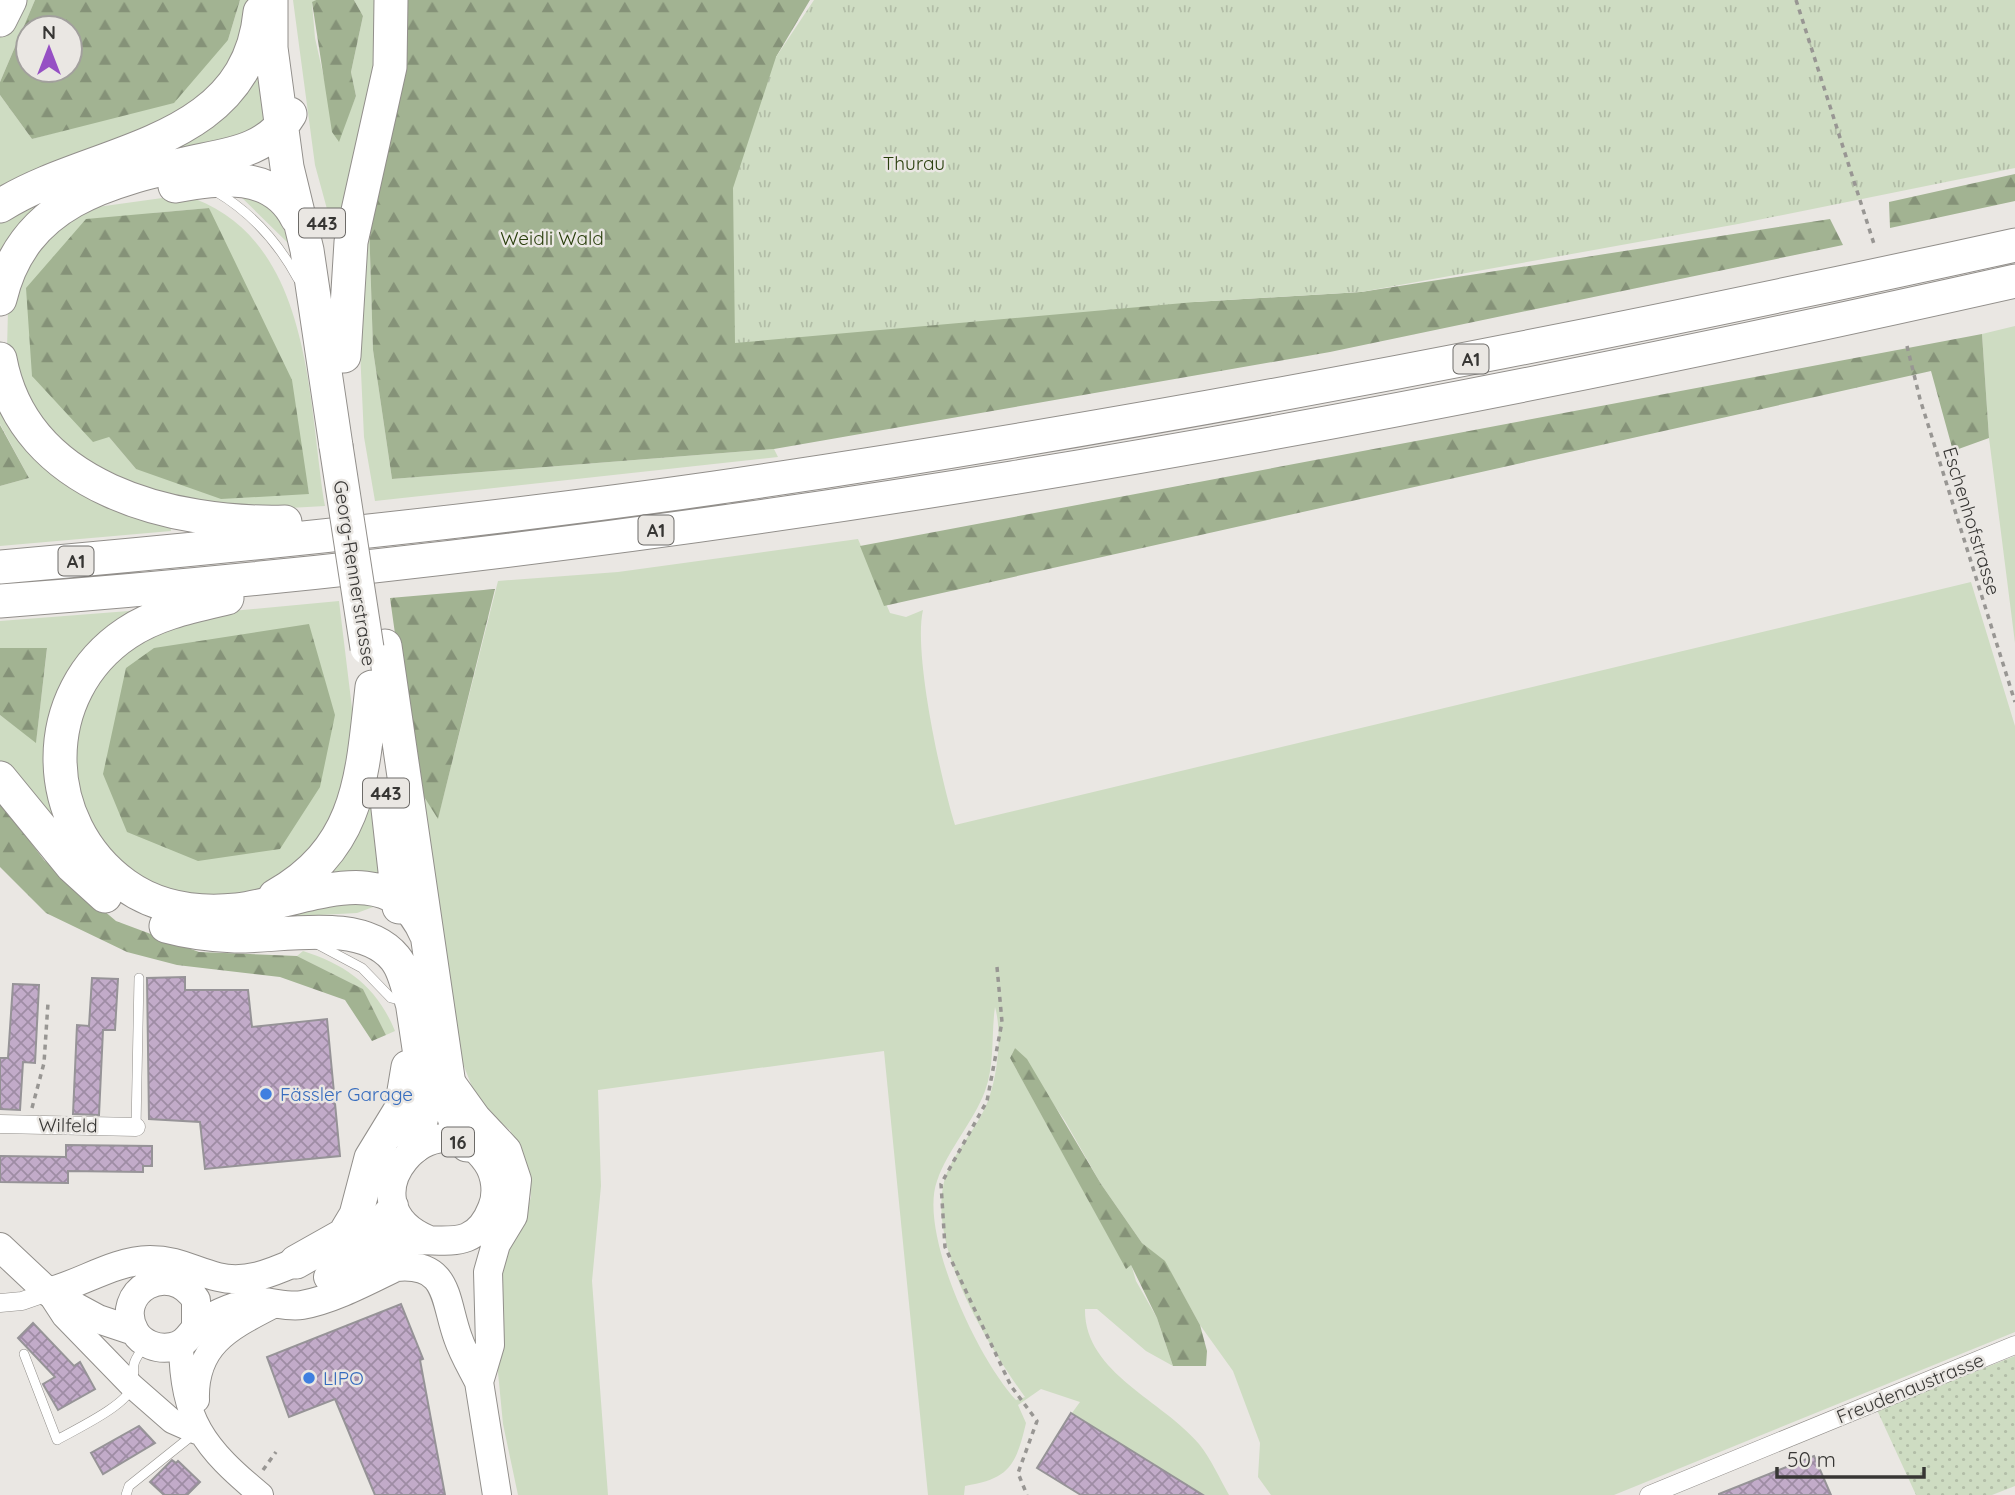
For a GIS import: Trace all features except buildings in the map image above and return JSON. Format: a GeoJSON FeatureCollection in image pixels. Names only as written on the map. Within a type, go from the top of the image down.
{"type":"FeatureCollection","features":[{"type":"Feature","properties":{"kind":"highway"},"geometry":{"type":"LineString","coordinates":[[0,20],[10,0]]}},
{"type":"Feature","properties":{"kind":"highway"},"geometry":{"type":"LineString","coordinates":[[344,356],[351,242],[390,67],[391,0]]}},
{"type":"Feature","properties":{"kind":"highway"},"geometry":{"type":"LineString","coordinates":[[0,206],[63,174],[169,136],[203,116],[227,93],[242,68],[269,2]]}},
{"type":"Feature","properties":{"kind":"highway","name":"Georg-Rennerstrasse"},"geometry":{"type":"LineString","coordinates":[[269,2],[298,92],[344,356],[346,445]]}},
{"type":"Feature","properties":{"kind":"highway","name":"Georg-Rennerstrasse"},"geometry":{"type":"LineString","coordinates":[[269,2],[271,48],[287,167],[302,226],[316,309],[346,445],[376,647],[415,852],[426,934],[454,1085],[451,1117],[467,1144]]}},
{"type":"Feature","properties":{"kind":"highway"},"geometry":{"type":"LineString","coordinates":[[0,299],[10,268],[29,237],[67,202],[116,181],[245,150],[263,143],[281,128],[292,111],[298,92]]}},
{"type":"Feature","properties":{"kind":"highway"},"geometry":{"type":"LineString","coordinates":[[94,191],[120,194],[198,182],[238,180],[270,187],[292,208],[302,226]]}},
{"type":"Feature","properties":{"kind":"highway","name":"A1"},"geometry":{"type":"LineString","coordinates":[[0,567],[430,524],[709,488],[897,460],[1288,394],[1705,312],[2015,245]]}},
{"type":"Feature","properties":{"kind":"highway","name":"A1"},"geometry":{"type":"LineString","coordinates":[[0,601],[383,564],[822,506],[1145,454],[1566,376],[2015,281]]}},
{"type":"Feature","properties":{"kind":"highway"},"geometry":{"type":"LineString","coordinates":[[0,359],[10,392],[23,416],[49,450],[100,486],[144,505],[216,521],[284,523],[389,513],[430,524]]}},
{"type":"Feature","properties":{"kind":"highway"},"geometry":{"type":"LineString","coordinates":[[383,564],[229,597],[150,620],[129,632],[102,653],[82,679],[69,705],[59,750],[62,792],[75,829],[99,863],[131,889],[174,907],[227,910],[351,887],[380,889],[414,912],[426,934]]}},
{"type":"Feature","properties":{"kind":"highway","name":"Georg-Rennerstrasse"},"geometry":{"type":"LineString","coordinates":[[376,647],[372,687],[425,1105],[414,1147]]}},
{"type":"Feature","properties":{"kind":"highway"},"geometry":{"type":"LineString","coordinates":[[258,906],[299,882],[338,840],[355,802],[366,743],[372,687]]}},
{"type":"Feature","properties":{"kind":"highway"},"geometry":{"type":"LineString","coordinates":[[0,778],[72,866],[101,894],[128,911],[162,925],[206,933],[237,936],[293,932],[354,934],[370,939],[396,958],[412,1003]]}},
{"type":"Feature","properties":{"kind":"highway"},"geometry":{"type":"LineString","coordinates":[[293,932],[373,914],[398,899],[408,886],[415,852]]}},
{"type":"Feature","properties":{"kind":"highway"},"geometry":{"type":"LineString","coordinates":[[296,1262],[344,1235],[356,1215],[371,1158],[401,1108],[406,1070],[419,1049]]}},
{"type":"Feature","properties":{"kind":"main road"},"geometry":{"type":"LineString","coordinates":[[454,1085],[477,1117],[507,1150],[517,1180],[513,1216],[496,1244],[488,1272],[490,1345],[479,1382]]}},
{"type":"Feature","properties":{"kind":"main road","name":"16"},"geometry":{"type":"LineString","coordinates":[[474,1348],[474,1248],[480,1228],[494,1204],[496,1190],[488,1163],[467,1144],[442,1139],[414,1147],[398,1167],[393,1179],[394,1206],[407,1228],[435,1242],[458,1284],[474,1348],[497,1495]]}},
{"type":"Feature","properties":{"kind":"main road"},"geometry":{"type":"LineString","coordinates":[[191,1292],[234,1295],[303,1272],[337,1257],[354,1245],[394,1206]]}},
{"type":"Feature","properties":{"kind":"main road"},"geometry":{"type":"LineString","coordinates":[[190,1428],[197,1374],[204,1358],[236,1326],[277,1304],[296,1290],[345,1271],[387,1247],[400,1242],[455,1241],[480,1228]]}},
{"type":"Feature","properties":{"kind":"main road"},"geometry":{"type":"LineString","coordinates":[[0,1247],[48,1292],[64,1315],[132,1386],[172,1421],[190,1428],[261,1495]]}},
{"type":"Feature","properties":{"kind":"main road"},"geometry":{"type":"LineString","coordinates":[[48,1292],[126,1263],[150,1260],[183,1263],[218,1277],[243,1279],[269,1274],[296,1262]]}},
{"type":"Feature","properties":{"kind":"main road"},"geometry":{"type":"LineString","coordinates":[[48,1292],[98,1319],[163,1339],[250,1302],[301,1305],[396,1267],[424,1269],[439,1279],[458,1338],[479,1382]]}},
{"type":"Feature","properties":{"kind":"main road"},"geometry":{"type":"LineString","coordinates":[[163,1339],[199,1309],[191,1292],[181,1284],[169,1280],[144,1287],[135,1296],[130,1313],[163,1339],[190,1428]]}},
{"type":"Feature","properties":{"kind":"main road"},"geometry":{"type":"LineString","coordinates":[[78,1306],[135,1296]]}},
{"type":"Feature","properties":{"kind":"street","name":"Wilfeld"},"geometry":{"type":"LineString","coordinates":[[0,1124],[136,1127]]}},
{"type":"Feature","properties":{"kind":"street"},"geometry":{"type":"LineString","coordinates":[[0,1303],[22,1301],[48,1292]]}},
{"type":"Feature","properties":{"kind":"street","name":"Freudenaustrasse"},"geometry":{"type":"LineString","coordinates":[[1648,1495],[2015,1345]]}},
{"type":"Feature","properties":{"kind":"lane"},"geometry":{"type":"LineString","coordinates":[[198,182],[231,201],[261,226],[281,250],[316,309]]}},
{"type":"Feature","properties":{"kind":"lane"},"geometry":{"type":"LineString","coordinates":[[136,1127],[139,978]]}},
{"type":"Feature","properties":{"kind":"lane"},"geometry":{"type":"LineString","coordinates":[[24,1354],[58,1440],[116,1405],[132,1386],[133,1362],[163,1339]]}},
{"type":"Feature","properties":{"kind":"lane"},"geometry":{"type":"LineString","coordinates":[[126,1495],[129,1486],[190,1428]]}},
{"type":"Feature","properties":{"kind":"path"},"geometry":{"type":"LineString","coordinates":[[1796,0],[1874,244]]}},
{"type":"Feature","properties":{"kind":"path","name":"Eschenhofstrasse"},"geometry":{"type":"LineString","coordinates":[[1906,346],[1920,399],[2015,702]]}},
{"type":"Feature","properties":{"kind":"path"},"geometry":{"type":"LineString","coordinates":[[997,967],[1002,1022],[987,1101],[941,1184],[945,1247],[1011,1386],[1037,1421],[1018,1473],[1027,1495]]}},
{"type":"Feature","properties":{"kind":"path"},"geometry":{"type":"LineString","coordinates":[[27,1125],[44,1063],[48,1003]]}},
{"type":"Feature","properties":{"kind":"path"},"geometry":{"type":"LineString","coordinates":[[258,1468],[262,1470],[276,1452]]}},
{"type":"Feature","properties":{"kind":"green space"},"geometry":{"type":"Polygon","coordinates":[[[14,0],[35,0],[29,14],[14,14],[14,49],[0,82],[0,32],[14,0]]]}},
{"type":"Feature","properties":{"kind":"green space"},"geometry":{"type":"Polygon","coordinates":[[[35,0],[240,0],[228,40],[174,103],[32,139],[0,95],[0,82],[14,49],[14,84],[84,84],[84,14],[29,14],[35,0]]]}},
{"type":"Feature","properties":{"kind":"green space"},"geometry":{"type":"Polygon","coordinates":[[[240,0],[248,0],[248,10],[227,73],[180,117],[0,195],[0,95],[32,139],[79,126],[228,40],[240,0]]]}},
{"type":"Feature","properties":{"kind":"green space"},"geometry":{"type":"Polygon","coordinates":[[[293,0],[316,0],[312,3],[315,38],[338,141],[356,96],[351,72],[363,16],[354,0],[384,0],[339,278],[333,231],[315,165],[293,0]]]}},
{"type":"Feature","properties":{"kind":"green space"},"geometry":{"type":"Polygon","coordinates":[[[354,0],[363,16],[351,72],[356,96],[339,142],[332,132],[312,2],[354,0]]]}},
{"type":"Feature","properties":{"kind":"green space","name":"Weidli Wald"},"geometry":{"type":"Polygon","coordinates":[[[404,0],[810,0],[776,57],[1195,302],[1361,292],[1830,219],[1843,245],[1330,352],[774,449],[392,479],[373,350],[369,221],[404,0]]]}},
{"type":"Feature","properties":{"kind":"green space","name":"Thurau"},"geometry":{"type":"Polygon","coordinates":[[[814,0],[2015,0],[2015,168],[1738,224],[1361,292],[1195,302],[735,343],[733,188],[776,57],[814,0]]]}},
{"type":"Feature","properties":{"kind":"green space"},"geometry":{"type":"Polygon","coordinates":[[[257,63],[269,129],[166,161],[0,263],[0,218],[257,63]]]}},
{"type":"Feature","properties":{"kind":"green space"},"geometry":{"type":"Polygon","coordinates":[[[2015,174],[2015,201],[1890,228],[1889,202],[2015,174]]]}},
{"type":"Feature","properties":{"kind":"green space"},"geometry":{"type":"Polygon","coordinates":[[[236,192],[256,198],[271,210],[282,225],[289,244],[236,192]]]}},
{"type":"Feature","properties":{"kind":"green space"},"geometry":{"type":"Polygon","coordinates":[[[184,195],[226,215],[258,245],[281,282],[296,324],[314,417],[325,506],[252,510],[190,505],[85,463],[33,414],[7,350],[8,309],[38,243],[90,208],[184,195]],[[209,208],[154,213],[109,437],[136,469],[309,494],[299,442],[209,208]]]}},
{"type":"Feature","properties":{"kind":"green space"},"geometry":{"type":"Polygon","coordinates":[[[209,208],[292,380],[309,494],[221,499],[136,469],[109,437],[93,442],[32,376],[26,288],[86,219],[209,208]]]}},
{"type":"Feature","properties":{"kind":"green space"},"geometry":{"type":"Polygon","coordinates":[[[369,221],[373,350],[392,479],[774,449],[778,457],[375,501],[364,437],[360,350],[369,221]]]}},
{"type":"Feature","properties":{"kind":"green space"},"geometry":{"type":"Polygon","coordinates":[[[2015,326],[2015,643],[1989,438],[1982,334],[2015,326]]]}},
{"type":"Feature","properties":{"kind":"green space"},"geometry":{"type":"Polygon","coordinates":[[[1982,334],[1989,438],[1953,451],[1931,371],[884,606],[860,546],[1982,334]]]}},
{"type":"Feature","properties":{"kind":"green space"},"geometry":{"type":"Polygon","coordinates":[[[0,392],[10,413],[170,520],[171,531],[0,546],[0,486],[29,478],[0,424],[0,392]]]}},
{"type":"Feature","properties":{"kind":"green space"},"geometry":{"type":"Polygon","coordinates":[[[0,425],[29,478],[0,486],[0,425]]]}},
{"type":"Feature","properties":{"kind":"green space"},"geometry":{"type":"Polygon","coordinates":[[[858,539],[890,613],[906,617],[923,610],[921,630],[925,685],[936,749],[955,825],[1971,582],[2015,726],[2015,1332],[1614,1495],[1271,1495],[1258,1477],[1260,1443],[1233,1371],[1200,1325],[1165,1262],[1142,1243],[1101,1184],[1065,1121],[1015,1048],[1010,1058],[1126,1268],[1131,1264],[1136,1281],[1157,1318],[1173,1366],[1146,1351],[1097,1309],[1085,1309],[1088,1331],[1097,1351],[1111,1369],[1184,1428],[1199,1444],[1229,1495],[1202,1495],[1072,1413],[1080,1402],[1041,1389],[1018,1405],[1026,1423],[1019,1450],[1009,1468],[992,1479],[965,1486],[964,1495],[928,1495],[884,1051],[598,1090],[601,1186],[592,1281],[608,1495],[518,1495],[503,1424],[493,1321],[506,1252],[520,1231],[531,1197],[528,1172],[510,1130],[480,1107],[458,1051],[416,784],[438,818],[498,581],[618,572],[858,539]],[[995,1007],[992,1060],[985,1091],[942,1169],[933,1204],[936,1232],[956,1295],[985,1357],[1016,1400],[1025,1397],[979,1324],[953,1266],[941,1208],[947,1173],[983,1112],[992,1089],[998,1046],[995,1007]]]}},
{"type":"Feature","properties":{"kind":"green space"},"geometry":{"type":"Polygon","coordinates":[[[495,589],[438,819],[416,784],[390,598],[495,589]]]}},
{"type":"Feature","properties":{"kind":"green space"},"geometry":{"type":"Polygon","coordinates":[[[339,601],[355,733],[337,821],[269,887],[203,900],[144,884],[99,844],[71,770],[70,751],[97,676],[143,638],[221,612],[339,601]]]}},
{"type":"Feature","properties":{"kind":"green space"},"geometry":{"type":"Polygon","coordinates":[[[142,610],[140,616],[104,643],[80,667],[55,711],[48,748],[52,785],[64,820],[84,852],[110,880],[141,901],[177,915],[196,918],[241,916],[356,893],[376,895],[382,899],[381,904],[357,913],[189,922],[138,906],[101,882],[85,866],[0,763],[0,715],[36,742],[47,649],[0,648],[0,621],[142,610]]]}},
{"type":"Feature","properties":{"kind":"green space"},"geometry":{"type":"Polygon","coordinates":[[[309,624],[335,715],[320,787],[280,849],[198,861],[127,832],[103,774],[126,668],[154,648],[309,624]]]}},
{"type":"Feature","properties":{"kind":"green space"},"geometry":{"type":"Polygon","coordinates":[[[0,648],[47,648],[36,743],[0,715],[0,648]]]}},
{"type":"Feature","properties":{"kind":"green space"},"geometry":{"type":"Polygon","coordinates":[[[375,779],[384,880],[320,885],[375,779]]]}},
{"type":"Feature","properties":{"kind":"green space"},"geometry":{"type":"Polygon","coordinates":[[[0,802],[44,860],[116,921],[199,952],[297,956],[363,989],[386,1035],[372,1041],[345,1000],[280,977],[177,965],[127,952],[46,913],[0,867],[0,802]]]}},
{"type":"Feature","properties":{"kind":"green space"},"geometry":{"type":"Polygon","coordinates":[[[303,951],[333,963],[359,980],[379,1002],[395,1031],[386,1035],[363,989],[297,956],[303,951]]]}},
{"type":"Feature","properties":{"kind":"green space"},"geometry":{"type":"Polygon","coordinates":[[[1015,1048],[1027,1059],[1101,1184],[1142,1243],[1165,1261],[1200,1325],[1207,1351],[1206,1366],[1173,1366],[1157,1318],[1131,1265],[1126,1269],[1010,1058],[1015,1048]]]}},
{"type":"Feature","properties":{"kind":"green space"},"geometry":{"type":"Polygon","coordinates":[[[2015,1356],[2015,1486],[1992,1495],[1916,1495],[1877,1410],[2015,1356]]]}},
{"type":"Feature","properties":{"kind":"place","name":"Fässler Garage"},"geometry":{"type":"Point","coordinates":[266,1094]}},
{"type":"Feature","properties":{"kind":"place","name":"LIPO"},"geometry":{"type":"Point","coordinates":[309,1378]}}]}
